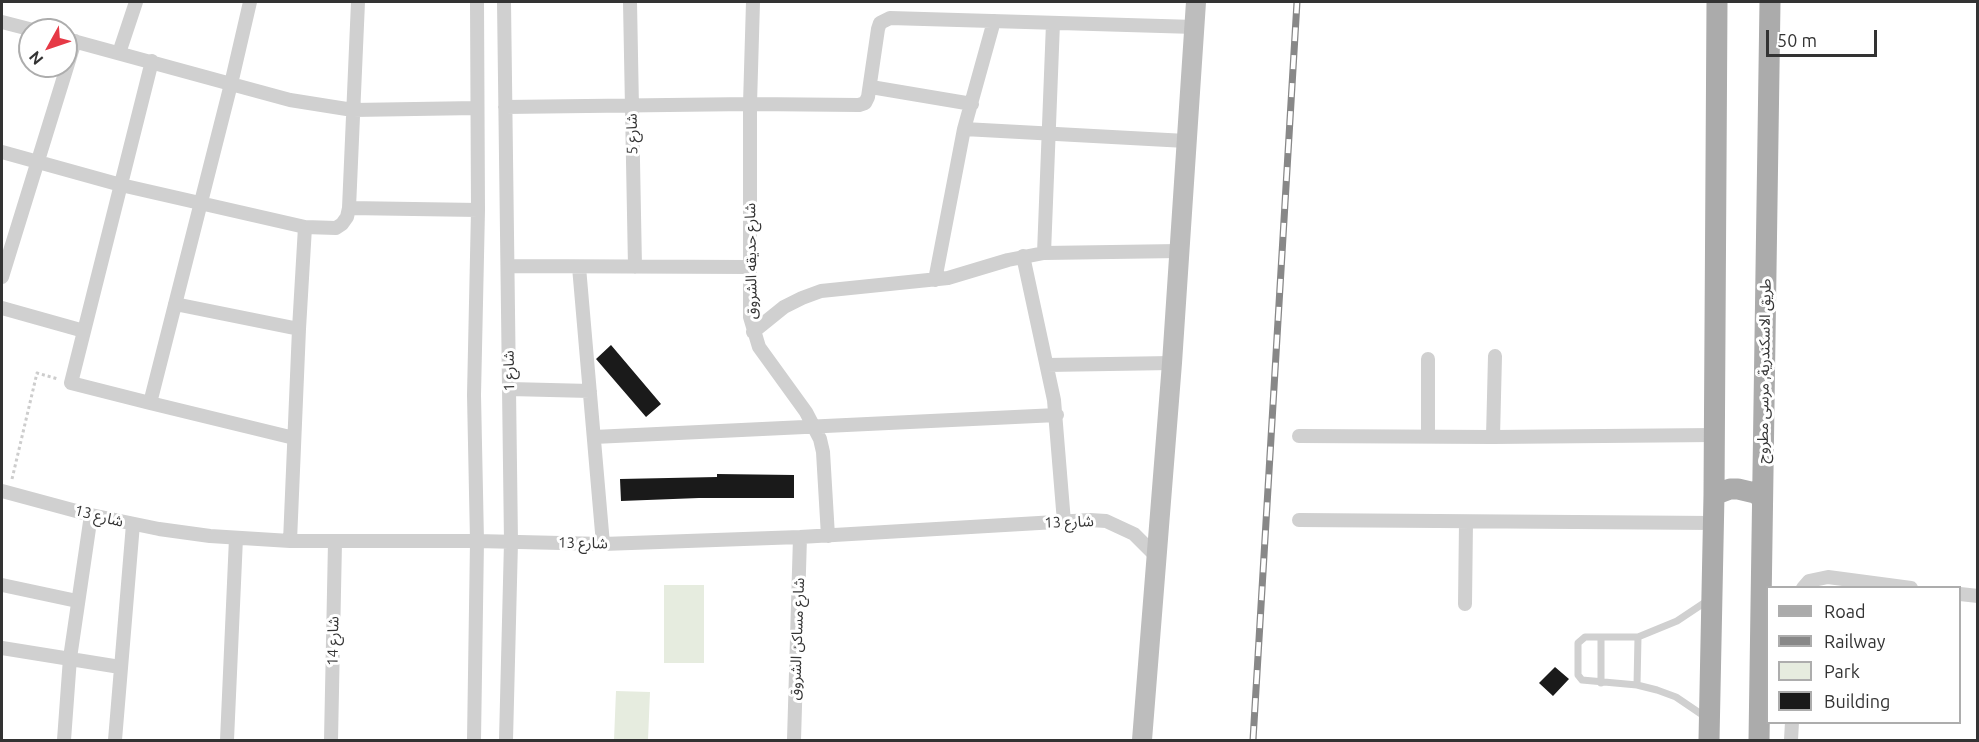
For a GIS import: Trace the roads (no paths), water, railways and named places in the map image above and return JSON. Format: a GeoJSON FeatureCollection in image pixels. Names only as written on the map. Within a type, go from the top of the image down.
{"type":"FeatureCollection","features":[{"type":"Feature","properties":{"kind":"main road"},"geometry":{"type":"LineString","coordinates":[[1709,730],[1714,495],[1717,2]]}},
{"type":"Feature","properties":{"kind":"main road","name":"طريق الاسكندرية, مرسى مطروح"},"geometry":{"type":"LineString","coordinates":[[1759,741],[1770,2]]}},
{"type":"Feature","properties":{"kind":"main road"},"geometry":{"type":"LineString","coordinates":[[1714,495],[1722,491],[1738,489],[1755,493],[1762,498]]}},
{"type":"Feature","properties":{"kind":"street"},"geometry":{"type":"LineString","coordinates":[[118,52],[136,2]]}},
{"type":"Feature","properties":{"kind":"street"},"geometry":{"type":"LineString","coordinates":[[150,403],[250,2]]}},
{"type":"Feature","properties":{"kind":"street"},"geometry":{"type":"LineString","coordinates":[[2,152],[121,185],[305,227],[336,228],[347,217],[349,208],[358,2]]}},
{"type":"Feature","properties":{"kind":"street"},"geometry":{"type":"LineString","coordinates":[[474,741],[477,541],[474,395],[478,210],[477,2]]}},
{"type":"Feature","properties":{"kind":"street","name":"شارع 1"},"geometry":{"type":"LineString","coordinates":[[504,2],[511,542],[506,741]]}},
{"type":"Feature","properties":{"kind":"street","name":"شارع 5"},"geometry":{"type":"LineString","coordinates":[[630,2],[634,267]]}},
{"type":"Feature","properties":{"kind":"street","name":"شارع حديقه الشروق"},"geometry":{"type":"LineString","coordinates":[[753,2],[748,301],[753,332],[759,347],[815,426],[824,452],[828,536]]}},
{"type":"Feature","properties":{"kind":"street"},"geometry":{"type":"LineString","coordinates":[[1142,741],[1172,363],[1196,2]]}},
{"type":"Feature","properties":{"kind":"street"},"geometry":{"type":"LineString","coordinates":[[505,107],[859,105],[865,103],[871,87],[878,29],[885,19],[1195,27]]}},
{"type":"Feature","properties":{"kind":"street"},"geometry":{"type":"LineString","coordinates":[[935,280],[964,129],[994,21]]}},
{"type":"Feature","properties":{"kind":"street"},"geometry":{"type":"LineString","coordinates":[[2,22],[18,26]]}},
{"type":"Feature","properties":{"kind":"street"},"geometry":{"type":"LineString","coordinates":[[1044,253],[1053,23]]}},
{"type":"Feature","properties":{"kind":"street"},"geometry":{"type":"LineString","coordinates":[[78,42],[290,100],[353,110],[477,108]]}},
{"type":"Feature","properties":{"kind":"street"},"geometry":{"type":"LineString","coordinates":[[152,61],[71,383],[294,438]]}},
{"type":"Feature","properties":{"kind":"street"},"geometry":{"type":"LineString","coordinates":[[2,277],[38,161],[60,78]]}},
{"type":"Feature","properties":{"kind":"street"},"geometry":{"type":"LineString","coordinates":[[871,87],[972,104]]}},
{"type":"Feature","properties":{"kind":"street"},"geometry":{"type":"LineString","coordinates":[[964,129],[1186,141]]}},
{"type":"Feature","properties":{"kind":"street"},"geometry":{"type":"LineString","coordinates":[[349,208],[478,210]]}},
{"type":"Feature","properties":{"kind":"street"},"geometry":{"type":"LineString","coordinates":[[290,541],[298,329],[305,227]]}},
{"type":"Feature","properties":{"kind":"street"},"geometry":{"type":"LineString","coordinates":[[753,332],[784,307],[821,291],[935,280],[1023,256],[1044,253],[1179,252]]}},
{"type":"Feature","properties":{"kind":"street"},"geometry":{"type":"LineString","coordinates":[[1023,256],[1057,415],[1064,522]]}},
{"type":"Feature","properties":{"kind":"street"},"geometry":{"type":"LineString","coordinates":[[508,266],[748,267]]}},
{"type":"Feature","properties":{"kind":"street"},"geometry":{"type":"LineString","coordinates":[[579,267],[603,544]]}},
{"type":"Feature","properties":{"kind":"street"},"geometry":{"type":"LineString","coordinates":[[175,304],[298,329]]}},
{"type":"Feature","properties":{"kind":"street"},"geometry":{"type":"LineString","coordinates":[[2,308],[84,331]]}},
{"type":"Feature","properties":{"kind":"street"},"geometry":{"type":"LineString","coordinates":[[1493,437],[1495,356]]}},
{"type":"Feature","properties":{"kind":"street"},"geometry":{"type":"LineString","coordinates":[[1428,359],[1428,436]]}},
{"type":"Feature","properties":{"kind":"street"},"geometry":{"type":"LineString","coordinates":[[1047,365],[1172,363]]}},
{"type":"Feature","properties":{"kind":"street"},"geometry":{"type":"LineString","coordinates":[[510,389],[590,390]]}},
{"type":"Feature","properties":{"kind":"street"},"geometry":{"type":"LineString","coordinates":[[594,437],[1057,415]]}},
{"type":"Feature","properties":{"kind":"street"},"geometry":{"type":"LineString","coordinates":[[1299,436],[1714,435]]}},
{"type":"Feature","properties":{"kind":"street","name":"شارع 13"},"geometry":{"type":"LineString","coordinates":[[5,492],[133,525],[184,533],[290,541],[603,544],[828,536],[1090,520],[1106,521],[1120,526],[1134,534],[1157,557]]}},
{"type":"Feature","properties":{"kind":"street"},"geometry":{"type":"LineString","coordinates":[[64,741],[70,658],[91,515]]}},
{"type":"Feature","properties":{"kind":"street"},"geometry":{"type":"LineString","coordinates":[[1299,520],[1713,523]]}},
{"type":"Feature","properties":{"kind":"street"},"geometry":{"type":"LineString","coordinates":[[1465,604],[1466,522]]}},
{"type":"Feature","properties":{"kind":"street"},"geometry":{"type":"LineString","coordinates":[[115,741],[133,525]]}},
{"type":"Feature","properties":{"kind":"street","name":"شارع مساكن الشروق"},"geometry":{"type":"LineString","coordinates":[[794,741],[800,537]]}},
{"type":"Feature","properties":{"kind":"street"},"geometry":{"type":"LineString","coordinates":[[227,741],[236,538]]}},
{"type":"Feature","properties":{"kind":"street","name":"شارع 14"},"geometry":{"type":"LineString","coordinates":[[331,741],[335,542]]}},
{"type":"Feature","properties":{"kind":"street"},"geometry":{"type":"LineString","coordinates":[[1805,586],[1809,581],[1828,577],[1896,586]]}},
{"type":"Feature","properties":{"kind":"street"},"geometry":{"type":"LineString","coordinates":[[2,585],[78,601]]}},
{"type":"Feature","properties":{"kind":"street"},"geometry":{"type":"LineString","coordinates":[[1961,594],[1977,596]]}},
{"type":"Feature","properties":{"kind":"street"},"geometry":{"type":"LineString","coordinates":[[2,648],[120,667]]}},
{"type":"Feature","properties":{"kind":"street"},"geometry":{"type":"LineString","coordinates":[[1791,741],[1792,724]]}},
{"type":"Feature","properties":{"kind":"lane"},"geometry":{"type":"LineString","coordinates":[[1709,730],[1676,697],[1637,685],[1585,682],[1579,678],[1578,643],[1582,639],[1601,637],[1638,637],[1677,621],[1712,597]]}},
{"type":"Feature","properties":{"kind":"lane"},"geometry":{"type":"LineString","coordinates":[[1601,637],[1601,683]]}},
{"type":"Feature","properties":{"kind":"lane"},"geometry":{"type":"LineString","coordinates":[[1637,685],[1638,637]]}},
{"type":"Feature","properties":{"kind":"railway"},"geometry":{"type":"LineString","coordinates":[[1253,740],[1297,2]]}}]}
